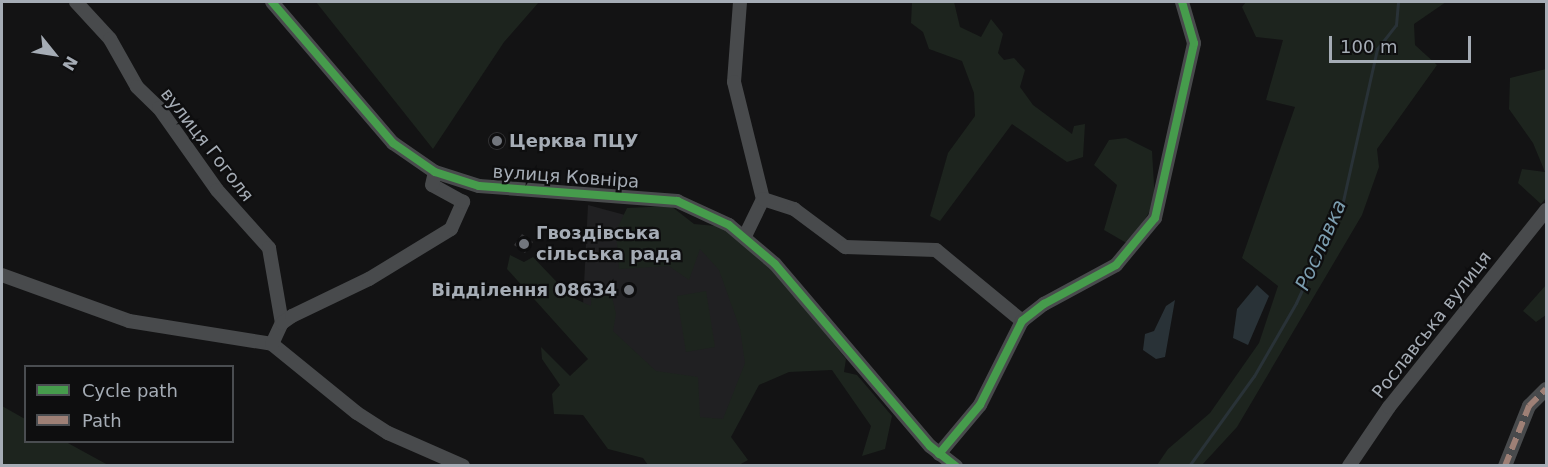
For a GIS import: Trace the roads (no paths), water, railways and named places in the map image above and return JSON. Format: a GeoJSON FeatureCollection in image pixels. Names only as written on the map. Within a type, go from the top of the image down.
{"type":"FeatureCollection","features":[{"type":"Feature","properties":{"kind":"street","name":"вулиця Гоголя"},"geometry":{"type":"LineString","coordinates":[[76,2],[110,39],[137,87],[159,108],[217,190],[269,248],[282,323]]}},
{"type":"Feature","properties":{"kind":"street","name":"вулиця Ковніра"},"geometry":{"type":"LineString","coordinates":[[272,2],[393,143],[435,172],[480,186],[678,201],[745,236]]}},
{"type":"Feature","properties":{"kind":"street"},"geometry":{"type":"LineString","coordinates":[[740,2],[734,82],[763,199],[745,236],[939,454],[956,465]]}},
{"type":"Feature","properties":{"kind":"street"},"geometry":{"type":"LineString","coordinates":[[939,454],[980,405],[1022,321],[1044,304],[1116,265],[1155,218],[1194,43],[1182,2]]}},
{"type":"Feature","properties":{"kind":"street"},"geometry":{"type":"LineString","coordinates":[[272,344],[282,323],[369,279],[451,229],[459,218],[463,202],[432,185],[435,172]]}},
{"type":"Feature","properties":{"kind":"street"},"geometry":{"type":"LineString","coordinates":[[763,199],[794,209],[845,247],[936,250],[1022,321]]}},
{"type":"Feature","properties":{"kind":"street","name":"Рославська вулиця"},"geometry":{"type":"LineString","coordinates":[[1349,465],[1389,407],[1546,210]]}},
{"type":"Feature","properties":{"kind":"street"},"geometry":{"type":"LineString","coordinates":[[2,275],[129,321],[272,344],[365,418],[463,465]]}},
{"type":"Feature","properties":{"kind":"street"},"geometry":{"type":"LineString","coordinates":[[1505,465],[1529,406],[1546,389]]}},
{"type":"Feature","properties":{"kind":"waterway","name":"Рославка"},"geometry":{"type":"LineString","coordinates":[[1189,466],[1254,376],[1296,303],[1343,201],[1377,49],[1396,25],[1398,2]]}},
{"type":"Feature","properties":{"kind":"place","name":"Церква ПЦУ"},"geometry":{"type":"Point","coordinates":[497,141]}},
{"type":"Feature","properties":{"kind":"place","name":"Гвоздівська сільська рада"},"geometry":{"type":"Point","coordinates":[524,244]}},
{"type":"Feature","properties":{"kind":"place","name":"Відділення 08634"},"geometry":{"type":"Point","coordinates":[629,290]}}]}
